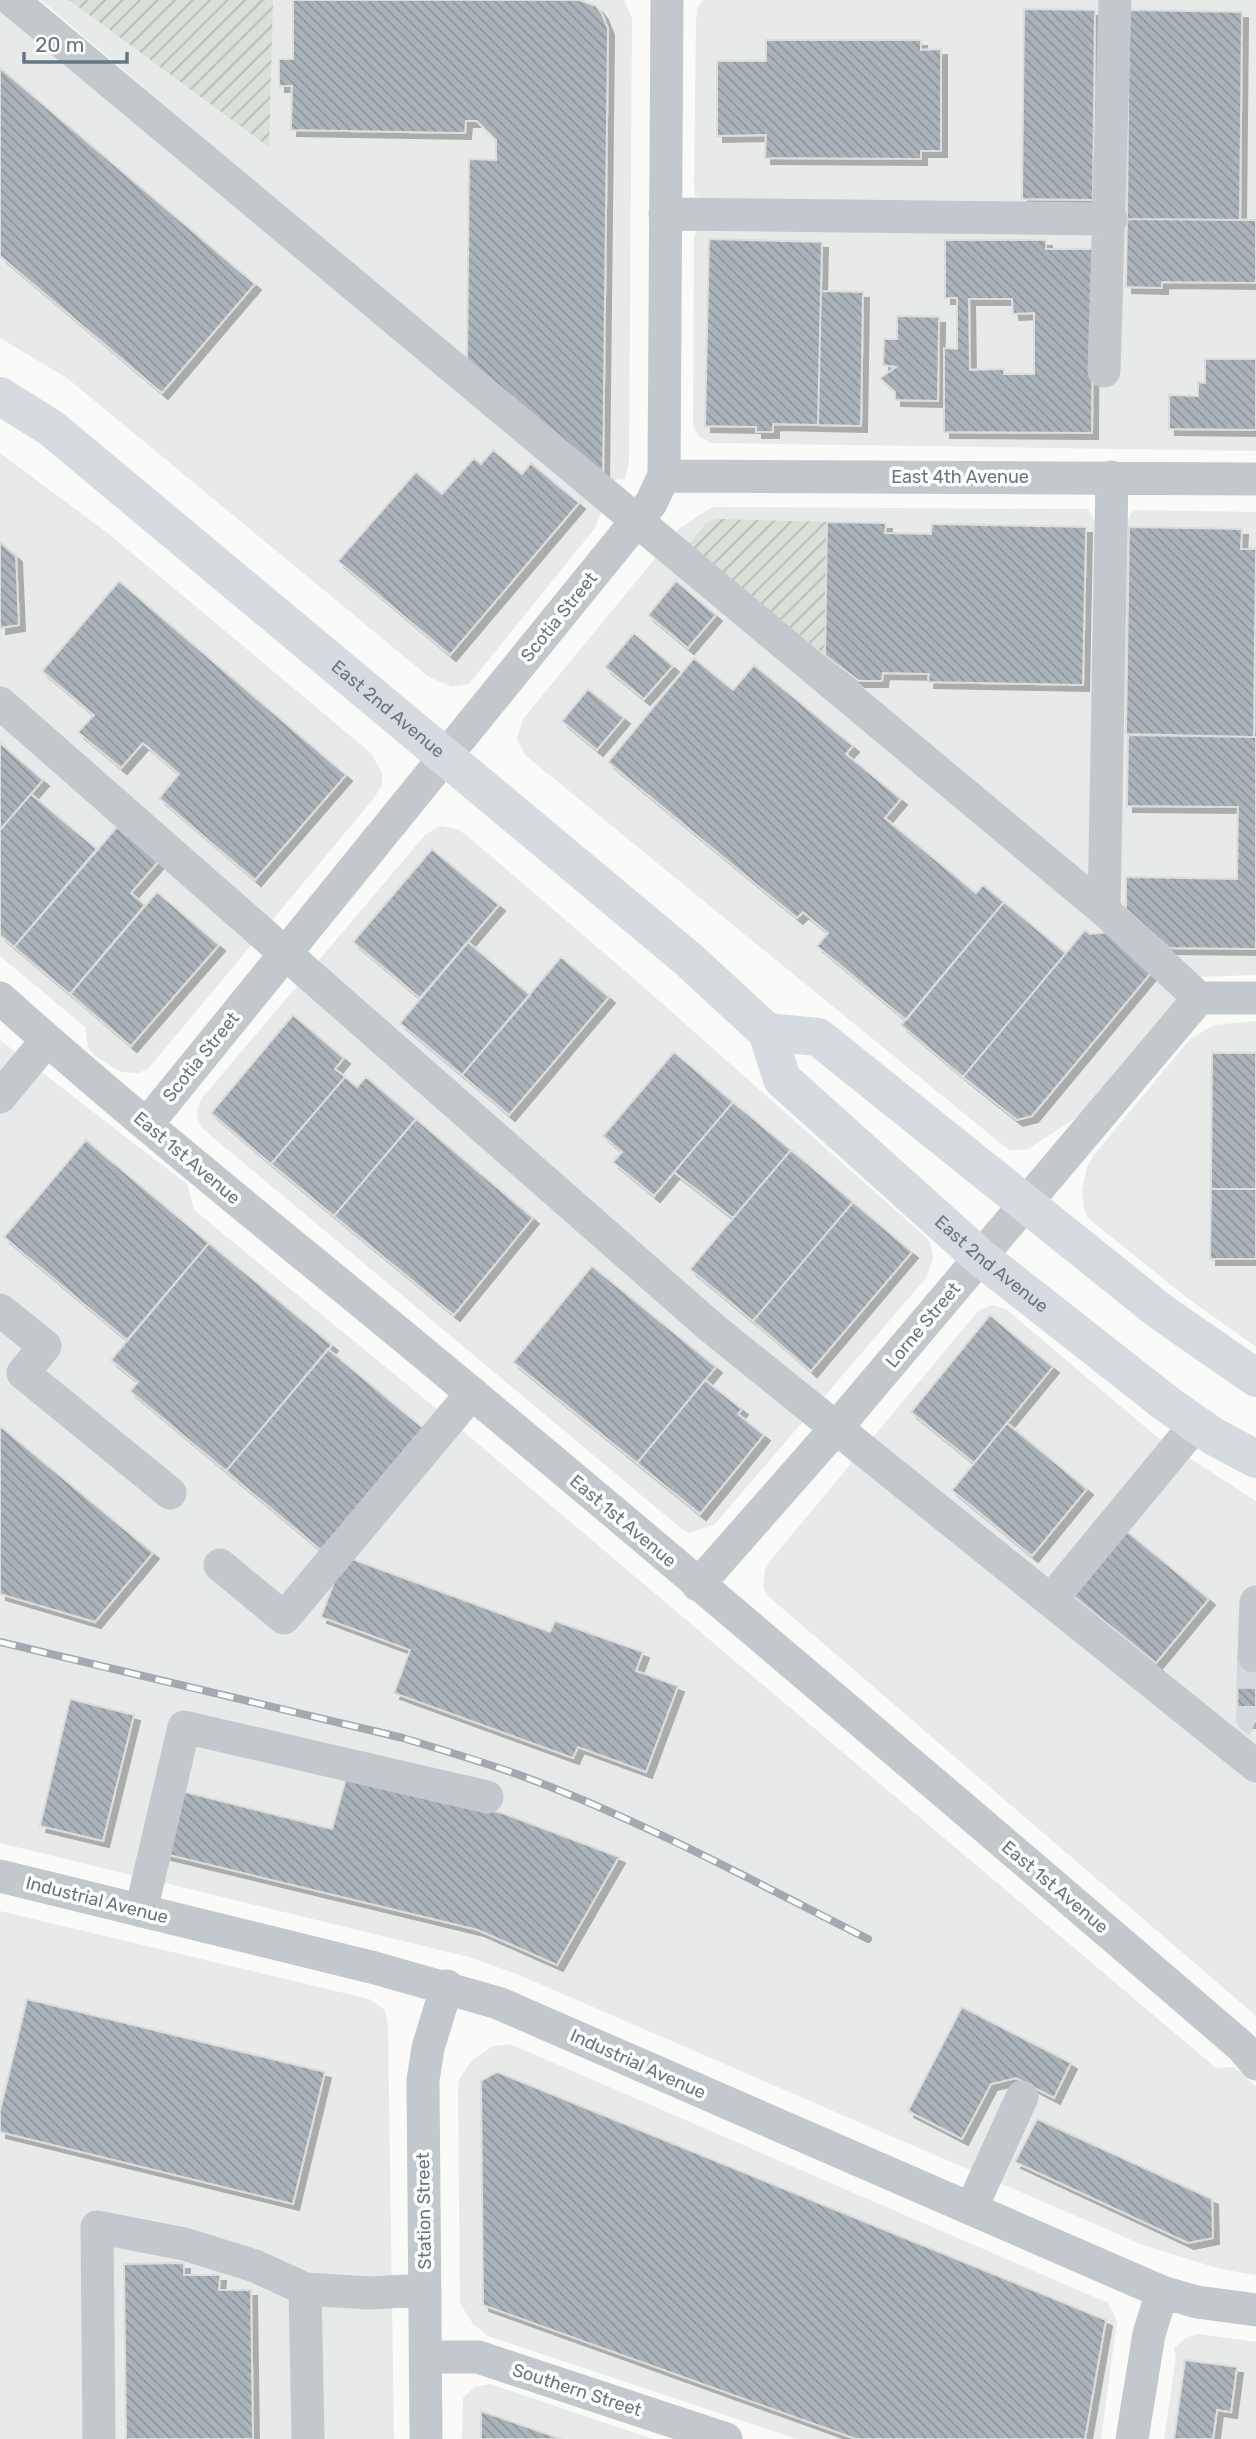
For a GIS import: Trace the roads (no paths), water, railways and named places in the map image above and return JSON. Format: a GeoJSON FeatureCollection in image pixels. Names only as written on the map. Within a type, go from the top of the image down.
{"type":"FeatureCollection","features":[{"type":"Feature","properties":{"kind":"main road","name":"East 2nd Avenue"},"geometry":{"type":"LineString","coordinates":[[0,396],[51,428],[689,960],[767,1032],[782,1079],[980,1257],[1117,1367],[1196,1424],[1256,1459]]}},
{"type":"Feature","properties":{"kind":"main road"},"geometry":{"type":"LineString","coordinates":[[767,1032],[818,1037],[1161,1312],[1256,1378]]}},
{"type":"Feature","properties":{"kind":"street"},"geometry":{"type":"LineString","coordinates":[[12,0],[1104,910],[1199,998],[1256,998]]}},
{"type":"Feature","properties":{"kind":"street","name":"Scotia Street"},"geometry":{"type":"LineString","coordinates":[[147,1124],[636,522],[651,503],[664,476],[667,0]]}},
{"type":"Feature","properties":{"kind":"street"},"geometry":{"type":"LineString","coordinates":[[1104,371],[1111,219],[1115,0]]}},
{"type":"Feature","properties":{"kind":"street"},"geometry":{"type":"LineString","coordinates":[[666,214],[1111,219]]}},
{"type":"Feature","properties":{"kind":"street","name":"East 4th Avenue"},"geometry":{"type":"LineString","coordinates":[[664,476],[1256,479]]}},
{"type":"Feature","properties":{"kind":"street"},"geometry":{"type":"LineString","coordinates":[[1104,910],[1112,477]]}},
{"type":"Feature","properties":{"kind":"street"},"geometry":{"type":"LineString","coordinates":[[0,703],[703,1320],[1256,1766]]}},
{"type":"Feature","properties":{"kind":"street","name":"East 1st Avenue"},"geometry":{"type":"LineString","coordinates":[[0,998],[147,1124],[472,1393],[1251,2055]]}},
{"type":"Feature","properties":{"kind":"street","name":"Lorne Street"},"geometry":{"type":"LineString","coordinates":[[698,1585],[837,1427],[1199,998]]}},
{"type":"Feature","properties":{"kind":"street"},"geometry":{"type":"LineString","coordinates":[[0,1097],[47,1040]]}},
{"type":"Feature","properties":{"kind":"street"},"geometry":{"type":"LineString","coordinates":[[0,1310],[45,1346],[23,1373],[170,1493]]}},
{"type":"Feature","properties":{"kind":"street"},"geometry":{"type":"LineString","coordinates":[[220,1565],[284,1618],[472,1393]]}},
{"type":"Feature","properties":{"kind":"street"},"geometry":{"type":"LineString","coordinates":[[1051,1600],[1196,1424]]}},
{"type":"Feature","properties":{"kind":"street"},"geometry":{"type":"LineString","coordinates":[[1254,1656],[1256,1602]]}},
{"type":"Feature","properties":{"kind":"street"},"geometry":{"type":"LineString","coordinates":[[141,1911],[184,1727],[487,1797]]}},
{"type":"Feature","properties":{"kind":"street","name":"Industrial Avenue"},"geometry":{"type":"LineString","coordinates":[[0,1876],[447,1986],[498,2003],[1162,2292],[1197,2302],[1256,2310]]}},
{"type":"Feature","properties":{"kind":"street","name":"Station Street"},"geometry":{"type":"LineString","coordinates":[[426,2439],[423,2080],[428,2048],[447,1986]]}},
{"type":"Feature","properties":{"kind":"street"},"geometry":{"type":"LineString","coordinates":[[971,2208],[1022,2096]]}},
{"type":"Feature","properties":{"kind":"street"},"geometry":{"type":"LineString","coordinates":[[99,2439],[97,2227],[184,2244],[255,2266],[305,2289],[369,2293],[425,2290]]}},
{"type":"Feature","properties":{"kind":"street"},"geometry":{"type":"LineString","coordinates":[[305,2289],[307,2439]]}},
{"type":"Feature","properties":{"kind":"street"},"geometry":{"type":"LineString","coordinates":[[1132,2439],[1149,2334],[1162,2292]]}},
{"type":"Feature","properties":{"kind":"street","name":"Southern Street"},"geometry":{"type":"LineString","coordinates":[[426,2357],[478,2357],[726,2439]]}},
{"type":"Feature","properties":{"kind":"tunnel"},"geometry":{"type":"LineString","coordinates":[[1254,1656],[1253,1718],[1256,1719]]}},
{"type":"Feature","properties":{"kind":"railway"},"geometry":{"type":"LineString","coordinates":[[0,1642],[403,1738],[498,1768],[574,1796],[659,1834],[868,1939]]}}]}
